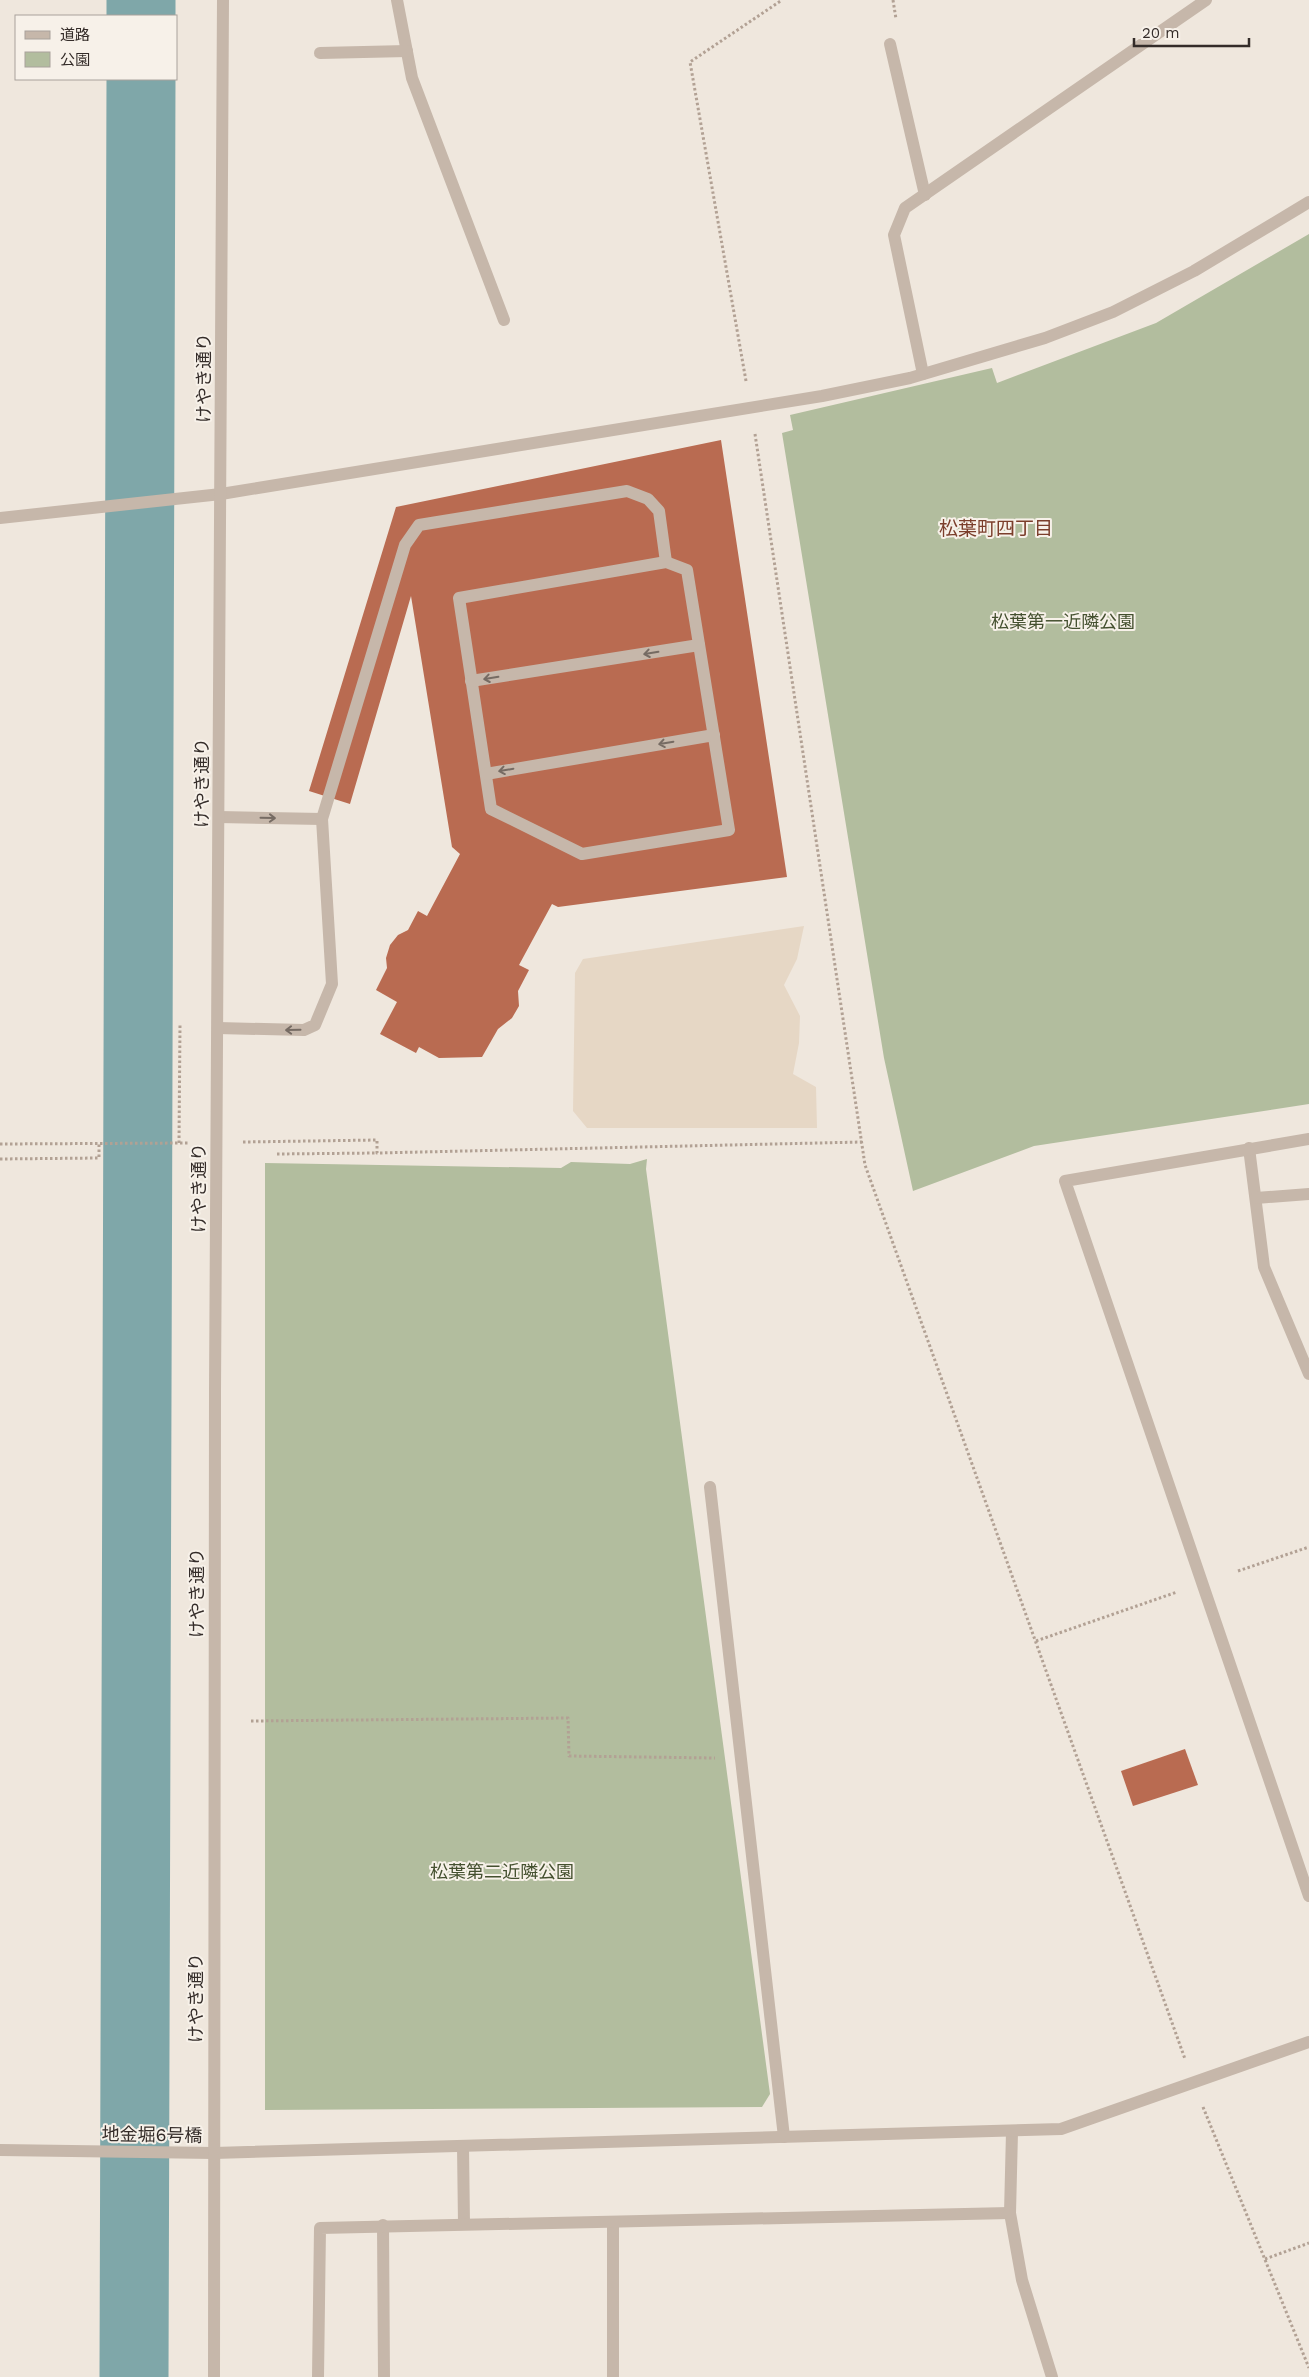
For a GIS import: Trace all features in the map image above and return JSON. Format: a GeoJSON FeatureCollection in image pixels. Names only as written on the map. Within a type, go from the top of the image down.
{"type":"FeatureCollection","features":[{"type":"Feature","properties":{"kind":"street","name":"けやき通り"},"geometry":{"type":"LineString","coordinates":[[214,2377],[223,0]]}},
{"type":"Feature","properties":{"kind":"street"},"geometry":{"type":"LineString","coordinates":[[397,0],[412,78],[504,320]]}},
{"type":"Feature","properties":{"kind":"street"},"geometry":{"type":"LineString","coordinates":[[923,374],[894,235],[905,208],[1206,0]]}},
{"type":"Feature","properties":{"kind":"street"},"geometry":{"type":"LineString","coordinates":[[890,44],[925,195]]}},
{"type":"Feature","properties":{"kind":"street"},"geometry":{"type":"LineString","coordinates":[[320,53],[407,51]]}},
{"type":"Feature","properties":{"kind":"street"},"geometry":{"type":"LineString","coordinates":[[0,518],[221,494],[822,396],[923,374],[1045,338],[1113,312],[1194,271],[1309,202]]}},
{"type":"Feature","properties":{"kind":"street"},"geometry":{"type":"LineString","coordinates":[[218,1028],[304,1030],[315,1025],[332,984],[322,819],[405,545],[418,526],[627,491],[648,499],[659,511],[666,562]]}},
{"type":"Feature","properties":{"kind":"street"},"geometry":{"type":"LineString","coordinates":[[666,562],[687,570],[730,830],[582,854],[491,809],[459,598],[666,562]]}},
{"type":"Feature","properties":{"kind":"street"},"geometry":{"type":"LineString","coordinates":[[472,681],[700,645]]}},
{"type":"Feature","properties":{"kind":"street"},"geometry":{"type":"LineString","coordinates":[[486,774],[714,735]]}},
{"type":"Feature","properties":{"kind":"street"},"geometry":{"type":"LineString","coordinates":[[219,817],[322,819]]}},
{"type":"Feature","properties":{"kind":"street"},"geometry":{"type":"LineString","coordinates":[[1309,1139],[1065,1181],[1309,1896]]}},
{"type":"Feature","properties":{"kind":"street"},"geometry":{"type":"LineString","coordinates":[[1249,1148],[1264,1268],[1309,1374]]}},
{"type":"Feature","properties":{"kind":"street"},"geometry":{"type":"LineString","coordinates":[[1256,1198],[1309,1194]]}},
{"type":"Feature","properties":{"kind":"street"},"geometry":{"type":"LineString","coordinates":[[710,1487],[784,2137]]}},
{"type":"Feature","properties":{"kind":"street","name":"地金堀6号橋"},"geometry":{"type":"LineString","coordinates":[[0,2150],[214,2153],[1012,2132],[1061,2129],[1309,2042]]}},
{"type":"Feature","properties":{"kind":"street"},"geometry":{"type":"LineString","coordinates":[[1012,2132],[1010,2213],[1022,2280],[1052,2377]]}},
{"type":"Feature","properties":{"kind":"street"},"geometry":{"type":"LineString","coordinates":[[463,2146],[464,2224]]}},
{"type":"Feature","properties":{"kind":"street"},"geometry":{"type":"LineString","coordinates":[[318,2377],[320,2228],[383,2225],[613,2223],[1010,2213]]}},
{"type":"Feature","properties":{"kind":"street"},"geometry":{"type":"LineString","coordinates":[[613,2223],[613,2377]]}},
{"type":"Feature","properties":{"kind":"street"},"geometry":{"type":"LineString","coordinates":[[383,2225],[384,2377]]}},
{"type":"Feature","properties":{"kind":"path"},"geometry":{"type":"LineString","coordinates":[[782,0],[690,62],[751,408],[865,1165],[1193,2082],[1309,2368]]}},
{"type":"Feature","properties":{"kind":"path"},"geometry":{"type":"LineString","coordinates":[[179,1143],[180,1024]]}},
{"type":"Feature","properties":{"kind":"path"},"geometry":{"type":"LineString","coordinates":[[377,1140],[377,1153]]}},
{"type":"Feature","properties":{"kind":"path"},"geometry":{"type":"LineString","coordinates":[[277,1154],[862,1142]]}},
{"type":"Feature","properties":{"kind":"path"},"geometry":{"type":"LineString","coordinates":[[0,1160],[99,1158],[99,1144]]}},
{"type":"Feature","properties":{"kind":"path"},"geometry":{"type":"LineString","coordinates":[[1238,1571],[1309,1547]]}},
{"type":"Feature","properties":{"kind":"path"},"geometry":{"type":"LineString","coordinates":[[1036,1641],[1182,1590]]}},
{"type":"Feature","properties":{"kind":"path"},"geometry":{"type":"LineString","coordinates":[[251,1721],[568,1718],[569,1756],[741,1759]]}},
{"type":"Feature","properties":{"kind":"path"},"geometry":{"type":"LineString","coordinates":[[1265,2259],[1309,2243]]}},
{"type":"Feature","properties":{"kind":"green space","name":"松葉第一近隣公園"},"geometry":{"type":"Polygon","coordinates":[[[1309,234],[1309,1104],[1034,1146],[913,1191],[884,1058],[782,433],[793,430],[790,415],[992,368],[997,383],[1156,323],[1309,234]]]}},
{"type":"Feature","properties":{"kind":"green space","name":"松葉第二近隣公園"},"geometry":{"type":"Polygon","coordinates":[[[647,1159],[646,1169],[770,2094],[762,2107],[265,2110],[265,1163],[561,1168],[571,1162],[630,1164],[647,1159]]]}},
{"type":"Feature","properties":{"kind":"shaded area"},"geometry":{"type":"Polygon","coordinates":[[[804,926],[797,959],[784,985],[800,1016],[799,1043],[793,1074],[816,1087],[817,1128],[587,1128],[573,1111],[575,973],[583,959],[804,926]]]}},
{"type":"Feature","properties":{"kind":"building"},"geometry":{"type":"Polygon","coordinates":[[[721,440],[787,877],[558,907],[552,904],[519,965],[529,970],[518,991],[519,1006],[512,1018],[498,1029],[482,1057],[439,1058],[419,1047],[416,1053],[380,1034],[397,1002],[376,990],[387,968],[386,958],[390,945],[398,935],[408,930],[418,911],[427,916],[460,854],[452,847],[411,596],[350,804],[309,791],[396,507],[721,440]]]}},
{"type":"Feature","properties":{"kind":"building"},"geometry":{"type":"Polygon","coordinates":[[[1185,1749],[1198,1785],[1133,1806],[1121,1771],[1185,1749]]]}},
{"type":"Feature","properties":{"kind":"waterway"},"geometry":{"type":"LineString","coordinates":[[141,0],[141,15]]}},
{"type":"Feature","properties":{"kind":"waterway"},"geometry":{"type":"LineString","coordinates":[[134,2377],[141,80]]}},
{"type":"Feature","properties":{"kind":"district","name":"松葉町四丁目"},"geometry":{"type":"Point","coordinates":[996,528]}}]}
